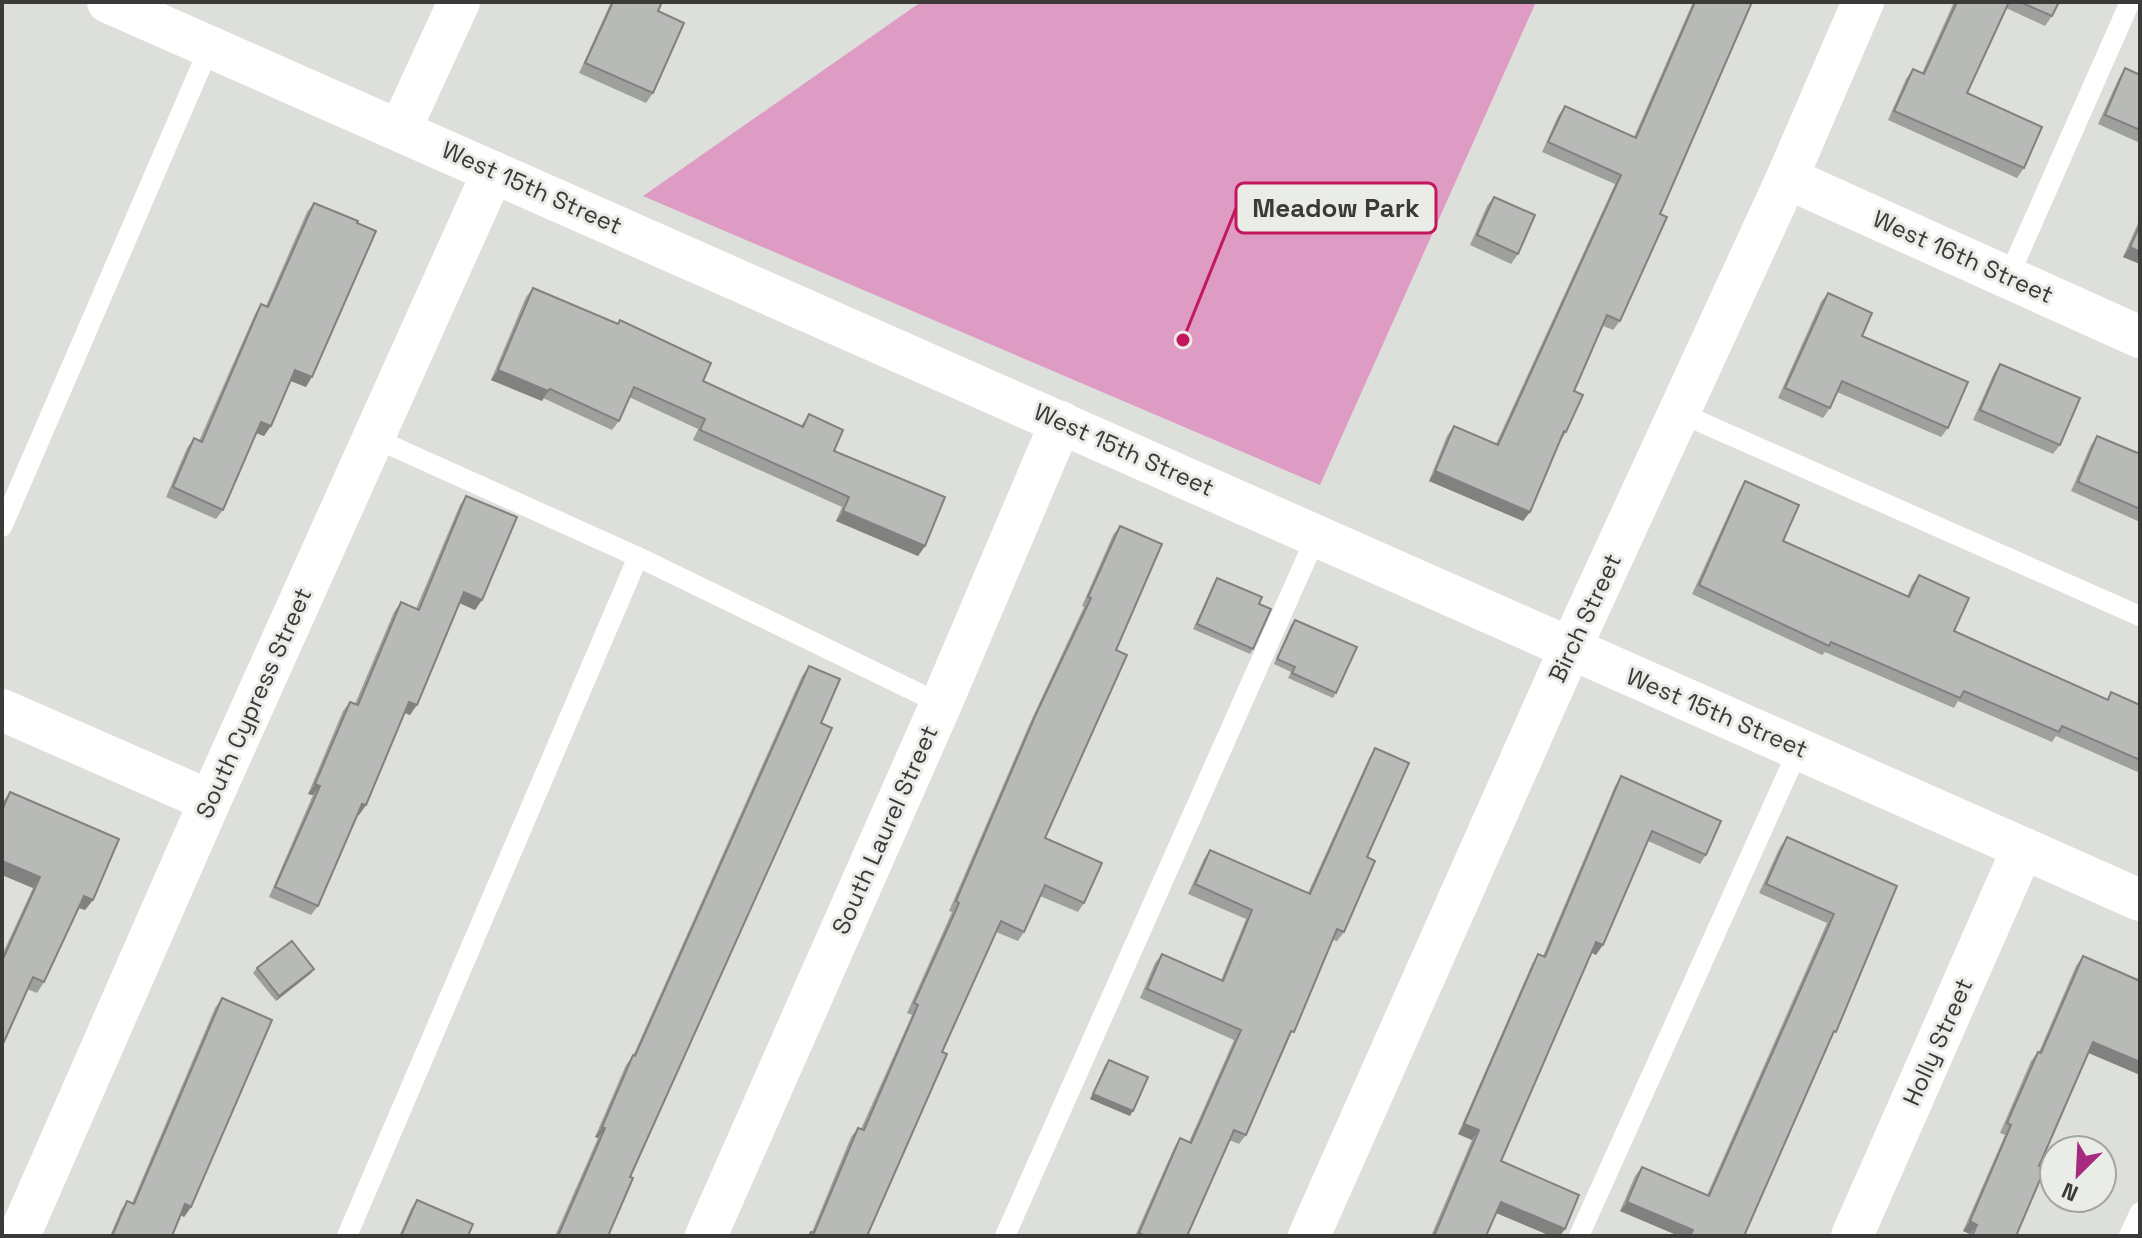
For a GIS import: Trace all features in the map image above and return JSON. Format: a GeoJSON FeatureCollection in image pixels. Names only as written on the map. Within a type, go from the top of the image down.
{"type":"FeatureCollection","features":[{"type":"Feature","properties":{"kind":"street","name":"West 15th Street"},"geometry":{"type":"LineString","coordinates":[[108,2],[158,12],[210,46],[2140,900]]}},
{"type":"Feature","properties":{"kind":"street"},"geometry":{"type":"LineString","coordinates":[[400,130],[459,2]]}},
{"type":"Feature","properties":{"kind":"street","name":"Birch Street"},"geometry":{"type":"LineString","coordinates":[[1309,1236],[1570,649],[1787,178],[1863,2]]}},
{"type":"Feature","properties":{"kind":"street","name":"South Cypress Street"},"geometry":{"type":"LineString","coordinates":[[19,1236],[210,801],[493,172]]}},
{"type":"Feature","properties":{"kind":"street","name":"West 16th Street"},"geometry":{"type":"LineString","coordinates":[[1787,178],[2140,337]]}},
{"type":"Feature","properties":{"kind":"street","name":"South Laurel Street"},"geometry":{"type":"LineString","coordinates":[[706,1236],[941,704],[1061,422]]}},
{"type":"Feature","properties":{"kind":"street"},"geometry":{"type":"LineString","coordinates":[[2,710],[210,801]]}},
{"type":"Feature","properties":{"kind":"street","name":"Holly Street"},"geometry":{"type":"LineString","coordinates":[[1852,1236],[2023,848]]}},
{"type":"Feature","properties":{"kind":"lane"},"geometry":{"type":"LineString","coordinates":[[2008,278],[2130,2]]}},
{"type":"Feature","properties":{"kind":"lane"},"geometry":{"type":"LineString","coordinates":[[2,527],[210,46]]}},
{"type":"Feature","properties":{"kind":"lane"},"geometry":{"type":"LineString","coordinates":[[1680,413],[2140,616]]}},
{"type":"Feature","properties":{"kind":"lane"},"geometry":{"type":"LineString","coordinates":[[374,438],[638,557],[941,704]]}},
{"type":"Feature","properties":{"kind":"lane"},"geometry":{"type":"LineString","coordinates":[[1005,1236],[1316,537]]}},
{"type":"Feature","properties":{"kind":"lane"},"geometry":{"type":"LineString","coordinates":[[347,1236],[638,557]]}},
{"type":"Feature","properties":{"kind":"lane"},"geometry":{"type":"LineString","coordinates":[[1579,1236],[1799,748]]}},
{"type":"Feature","properties":{"kind":"lane"},"geometry":{"type":"LineString","coordinates":[[2129,1236],[2140,1212]]}},
{"type":"Feature","properties":{"kind":"shaded area"},"geometry":{"type":"Polygon","coordinates":[[[921,2],[1536,2],[1320,485],[643,196],[921,2]]]}},
{"type":"Feature","properties":{"kind":"building"},"geometry":{"type":"Polygon","coordinates":[[[613,2],[662,2],[658,11],[684,23],[653,93],[585,63],[613,2]]]}},
{"type":"Feature","properties":{"kind":"building"},"geometry":{"type":"Polygon","coordinates":[[[1695,2],[1752,2],[1660,214],[1667,217],[1620,321],[1607,315],[1574,391],[1583,395],[1564,431],[1530,512],[1435,471],[1454,426],[1498,445],[1621,175],[1548,142],[1565,106],[1636,138],[1695,2]]]}},
{"type":"Feature","properties":{"kind":"building"},"geometry":{"type":"Polygon","coordinates":[[[1957,2],[2009,2],[1967,93],[2042,127],[2024,168],[1894,111],[1913,69],[1924,74],[1957,2]]]}},
{"type":"Feature","properties":{"kind":"building"},"geometry":{"type":"Polygon","coordinates":[[[2020,2],[2059,2],[2052,16],[2020,2]]]}},
{"type":"Feature","properties":{"kind":"building"},"geometry":{"type":"Polygon","coordinates":[[[2125,68],[2140,75],[2140,130],[2105,115],[2125,68]]]}},
{"type":"Feature","properties":{"kind":"building"},"geometry":{"type":"Polygon","coordinates":[[[1494,197],[1535,215],[1518,254],[1477,235],[1494,197]]]}},
{"type":"Feature","properties":{"kind":"building"},"geometry":{"type":"Polygon","coordinates":[[[314,203],[376,231],[312,377],[295,370],[271,426],[261,422],[223,510],[173,487],[194,438],[202,442],[261,304],[268,307],[314,203]]]}},
{"type":"Feature","properties":{"kind":"building"},"geometry":{"type":"Polygon","coordinates":[[[2140,225],[2140,252],[2130,247],[2140,225]]]}},
{"type":"Feature","properties":{"kind":"building"},"geometry":{"type":"Polygon","coordinates":[[[533,288],[618,324],[620,320],[711,363],[703,381],[803,427],[809,414],[843,430],[834,451],[945,497],[925,546],[843,511],[849,497],[700,430],[705,419],[634,387],[619,421],[550,389],[548,391],[498,370],[533,288]]]}},
{"type":"Feature","properties":{"kind":"building"},"geometry":{"type":"Polygon","coordinates":[[[1828,293],[1872,313],[1862,336],[1968,382],[1948,428],[1842,381],[1830,408],[1785,388],[1828,293]]]}},
{"type":"Feature","properties":{"kind":"building"},"geometry":{"type":"Polygon","coordinates":[[[2000,364],[2080,398],[2060,445],[1980,410],[2000,364]]]}},
{"type":"Feature","properties":{"kind":"building"},"geometry":{"type":"Polygon","coordinates":[[[2097,436],[2140,454],[2140,509],[2078,482],[2097,436]]]}},
{"type":"Feature","properties":{"kind":"building"},"geometry":{"type":"Polygon","coordinates":[[[1745,481],[1799,505],[1783,541],[1909,597],[1919,575],[1969,598],[1954,631],[2108,700],[2111,692],[2140,705],[2140,760],[2062,726],[2059,732],[1964,691],[1960,698],[1831,642],[1829,646],[1699,585],[1745,481]]]}},
{"type":"Feature","properties":{"kind":"building"},"geometry":{"type":"Polygon","coordinates":[[[466,496],[517,517],[482,600],[464,592],[417,705],[409,702],[366,805],[362,804],[318,906],[275,887],[320,786],[315,784],[350,702],[358,705],[401,602],[419,610],[466,496]]]}},
{"type":"Feature","properties":{"kind":"building"},"geometry":{"type":"Polygon","coordinates":[[[1120,526],[1162,544],[1116,650],[1127,655],[1045,838],[1102,863],[1084,903],[1045,885],[1024,932],[1001,921],[942,1052],[947,1054],[867,1236],[809,1236],[811,1232],[814,1233],[858,1128],[864,1130],[918,1005],[914,1003],[959,903],[956,901],[1120,526]]]}},
{"type":"Feature","properties":{"kind":"building"},"geometry":{"type":"Polygon","coordinates":[[[1217,578],[1262,597],[1259,604],[1271,609],[1253,649],[1197,624],[1217,578]]]}},
{"type":"Feature","properties":{"kind":"building"},"geometry":{"type":"Polygon","coordinates":[[[1295,620],[1357,647],[1336,693],[1292,673],[1295,667],[1277,659],[1295,620]]]}},
{"type":"Feature","properties":{"kind":"building"},"geometry":{"type":"Polygon","coordinates":[[[809,666],[840,679],[821,723],[832,728],[630,1177],[633,1178],[608,1236],[558,1236],[633,1055],[809,666]]]}},
{"type":"Feature","properties":{"kind":"building"},"geometry":{"type":"Polygon","coordinates":[[[1375,748],[1409,763],[1367,857],[1375,861],[1344,932],[1337,929],[1246,1135],[1234,1130],[1187,1236],[1145,1236],[1139,1233],[1180,1138],[1191,1143],[1241,1030],[1147,989],[1162,954],[1223,981],[1252,910],[1195,884],[1210,850],[1310,894],[1375,748]]]}},
{"type":"Feature","properties":{"kind":"building"},"geometry":{"type":"Polygon","coordinates":[[[1621,776],[1721,821],[1706,855],[1652,831],[1603,945],[1596,942],[1501,1161],[1579,1195],[1565,1229],[1501,1202],[1486,1236],[1434,1236],[1479,1130],[1464,1124],[1538,954],[1545,957],[1621,776]]]}},
{"type":"Feature","properties":{"kind":"building"},"geometry":{"type":"Polygon","coordinates":[[[10,792],[119,839],[93,900],[84,896],[44,982],[33,977],[2,1046],[2,961],[40,877],[2,861],[2,810],[10,792]]]}},
{"type":"Feature","properties":{"kind":"building"},"geometry":{"type":"Polygon","coordinates":[[[1787,837],[1897,886],[1836,1032],[1744,1236],[1690,1236],[1693,1230],[1627,1202],[1642,1167],[1709,1196],[1834,914],[1766,884],[1787,837]]]}},
{"type":"Feature","properties":{"kind":"building"},"geometry":{"type":"Polygon","coordinates":[[[292,941],[314,969],[279,996],[257,968],[292,941]]]}},
{"type":"Feature","properties":{"kind":"building"},"geometry":{"type":"Polygon","coordinates":[[[2083,956],[2140,981],[2140,1062],[2093,1042],[2053,1134],[2038,1134],[2038,1184],[2016,1236],[1972,1236],[1977,1225],[1970,1221],[2011,1125],[2007,1123],[2038,1052],[2041,1053],[2083,956]]]}},
{"type":"Feature","properties":{"kind":"building"},"geometry":{"type":"Polygon","coordinates":[[[222,998],[272,1020],[191,1207],[185,1204],[172,1236],[112,1236],[127,1201],[134,1204],[222,998]]]}},
{"type":"Feature","properties":{"kind":"building"},"geometry":{"type":"Polygon","coordinates":[[[1109,1060],[1148,1077],[1133,1111],[1093,1094],[1109,1060]]]}},
{"type":"Feature","properties":{"kind":"building"},"geometry":{"type":"Polygon","coordinates":[[[417,1200],[473,1224],[468,1236],[401,1236],[417,1200]]]}},
{"type":"Feature","properties":{"kind":"place","name":"Meadow Park"},"geometry":{"type":"Point","coordinates":[1183,340]}}]}
